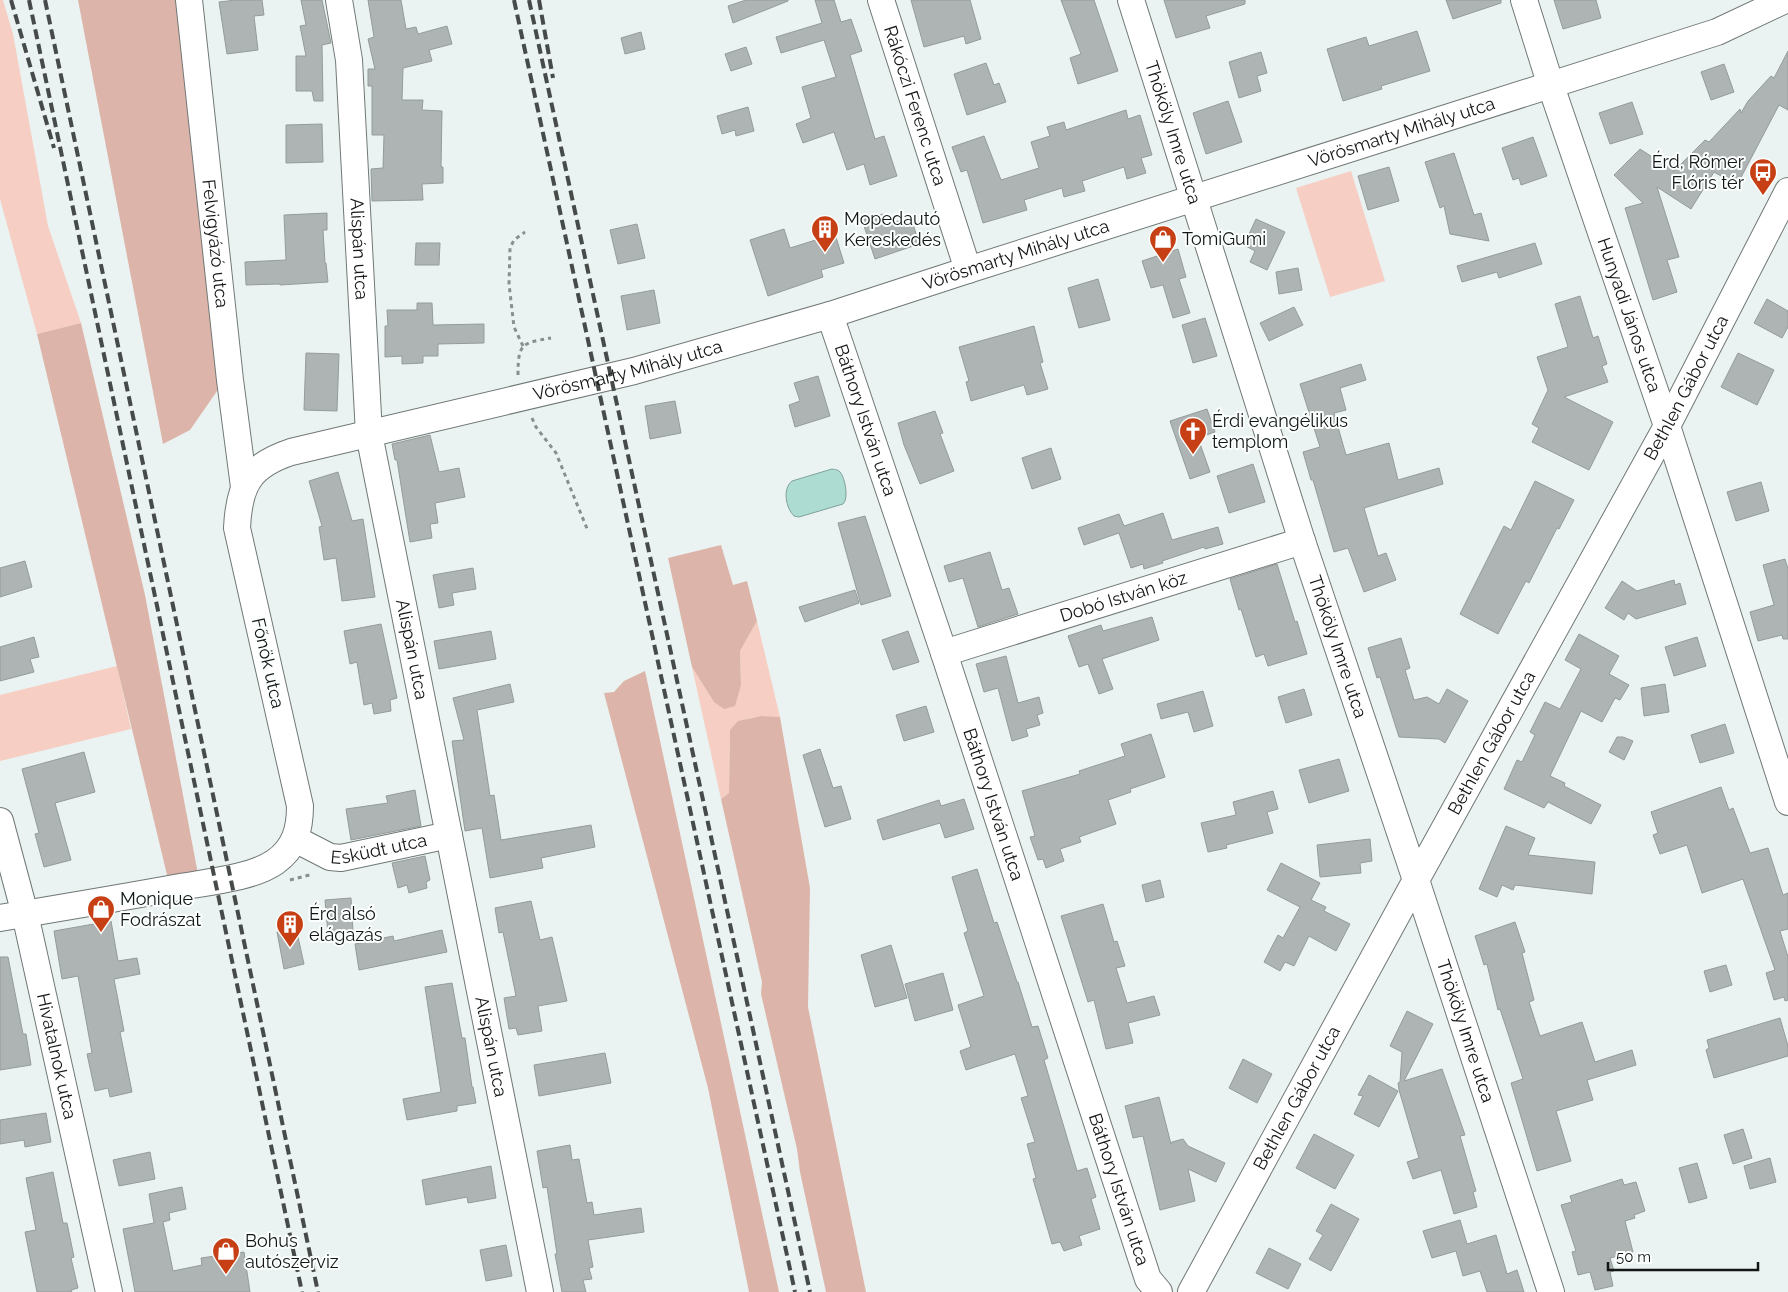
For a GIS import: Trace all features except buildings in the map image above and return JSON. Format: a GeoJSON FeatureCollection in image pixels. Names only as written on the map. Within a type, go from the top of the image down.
{"type":"FeatureCollection","features":[{"type":"Feature","properties":{"kind":"street","name":"Felvigyázó utca"},"geometry":{"type":"LineString","coordinates":[[189,0],[230,380],[244,487]]}},
{"type":"Feature","properties":{"kind":"street","name":"Alispán utca"},"geometry":{"type":"LineString","coordinates":[[339,0],[349,60],[369,434],[540,1292]]}},
{"type":"Feature","properties":{"kind":"street","name":"Rákóczi Ferenc utca"},"geometry":{"type":"LineString","coordinates":[[881,0],[968,270]]}},
{"type":"Feature","properties":{"kind":"street","name":"Thököly Imre utca"},"geometry":{"type":"LineString","coordinates":[[1130,0],[1302,541],[1416,880],[1551,1292]]}},
{"type":"Feature","properties":{"kind":"street","name":"Hunyadi János utca"},"geometry":{"type":"LineString","coordinates":[[1524,0],[1551,86],[1667,426],[1788,802]]}},
{"type":"Feature","properties":{"kind":"street","name":"Vörösmarty Mihály utca"},"geometry":{"type":"LineString","coordinates":[[244,487],[263,464],[290,452],[634,372],[830,315],[1717,32],[1785,0]]}},
{"type":"Feature","properties":{"kind":"street","name":"Bethlen Gábor utca"},"geometry":{"type":"LineString","coordinates":[[1191,1292],[1667,426],[1788,191]]}},
{"type":"Feature","properties":{"kind":"street","name":"Báthory István utca"},"geometry":{"type":"LineString","coordinates":[[830,315],[944,653],[1148,1279],[1159,1292]]}},
{"type":"Feature","properties":{"kind":"street","name":"Főnök utca"},"geometry":{"type":"LineString","coordinates":[[244,487],[238,509],[237,528],[300,806],[300,823],[295,839]]}},
{"type":"Feature","properties":{"kind":"street","name":"Dobó István köz"},"geometry":{"type":"LineString","coordinates":[[944,653],[1302,541]]}},
{"type":"Feature","properties":{"kind":"street","name":"Hivatalnok utca"},"geometry":{"type":"LineString","coordinates":[[0,821],[12,916],[109,1292]]}},
{"type":"Feature","properties":{"kind":"street","name":"Esküdt utca"},"geometry":{"type":"LineString","coordinates":[[295,839],[330,857],[340,858],[449,835]]}},
{"type":"Feature","properties":{"kind":"street"},"geometry":{"type":"LineString","coordinates":[[12,916],[171,889],[254,872],[276,861],[286,852],[295,839]]}},
{"type":"Feature","properties":{"kind":"path"},"geometry":{"type":"LineString","coordinates":[[523,346],[514,327],[509,284],[510,248],[514,240],[525,232]]}},
{"type":"Feature","properties":{"kind":"path"},"geometry":{"type":"LineString","coordinates":[[551,338],[530,342],[523,346],[518,359],[518,379],[522,397],[536,427],[556,453],[588,531]]}},
{"type":"Feature","properties":{"kind":"shaded area"},"geometry":{"type":"Polygon","coordinates":[[[0,0],[3,0],[13,34],[48,226],[81,323],[37,334],[0,199],[0,0]]]}},
{"type":"Feature","properties":{"kind":"shaded area"},"geometry":{"type":"Polygon","coordinates":[[[78,0],[179,0],[224,381],[190,430],[163,444],[78,0]]]}},
{"type":"Feature","properties":{"kind":"shaded area"},"geometry":{"type":"Polygon","coordinates":[[[1351,171],[1385,281],[1330,297],[1296,188],[1351,171]]]}},
{"type":"Feature","properties":{"kind":"shaded area"},"geometry":{"type":"Polygon","coordinates":[[[81,323],[145,595],[198,874],[168,879],[37,334],[81,323]]]}},
{"type":"Feature","properties":{"kind":"shaded area"},"geometry":{"type":"Polygon","coordinates":[[[832,469],[839,471],[843,478],[846,498],[843,504],[799,517],[794,516],[787,504],[786,498],[789,484],[792,481],[832,469]]]}},
{"type":"Feature","properties":{"kind":"shaded area"},"geometry":{"type":"Polygon","coordinates":[[[721,545],[733,585],[747,581],[757,621],[740,651],[741,685],[735,706],[724,709],[714,702],[692,667],[668,558],[721,545]]]}},
{"type":"Feature","properties":{"kind":"shaded area"},"geometry":{"type":"Polygon","coordinates":[[[757,621],[780,717],[747,719],[730,730],[729,793],[721,799],[692,667],[714,702],[741,685],[740,651],[757,621]]]}},
{"type":"Feature","properties":{"kind":"shaded area"},"geometry":{"type":"Polygon","coordinates":[[[117,666],[131,729],[0,761],[0,695],[117,666]]]}},
{"type":"Feature","properties":{"kind":"shaded area"},"geometry":{"type":"Polygon","coordinates":[[[645,671],[779,1292],[749,1292],[708,1088],[604,693],[614,692],[624,681],[645,671]]]}},
{"type":"Feature","properties":{"kind":"shaded area"},"geometry":{"type":"Polygon","coordinates":[[[761,716],[780,717],[810,888],[808,1007],[866,1292],[826,1292],[800,1172],[797,1149],[761,994],[762,982],[721,799],[729,793],[730,730],[738,721],[761,716]]]}},
{"type":"Feature","properties":{"kind":"railway"},"geometry":{"type":"LineString","coordinates":[[11,0],[54,148]]}},
{"type":"Feature","properties":{"kind":"railway"},"geometry":{"type":"LineString","coordinates":[[29,0],[302,1292]]}},
{"type":"Feature","properties":{"kind":"railway"},"geometry":{"type":"LineString","coordinates":[[45,0],[318,1292]]}},
{"type":"Feature","properties":{"kind":"railway"},"geometry":{"type":"LineString","coordinates":[[514,0],[795,1292]]}},
{"type":"Feature","properties":{"kind":"railway"},"geometry":{"type":"LineString","coordinates":[[529,0],[810,1292]]}},
{"type":"Feature","properties":{"kind":"railway"},"geometry":{"type":"LineString","coordinates":[[539,0],[553,78]]}},
{"type":"Feature","properties":{"kind":"place","name":"Érd, Rómer Flóris tér"},"geometry":{"type":"Point","coordinates":[1763,196]}},
{"type":"Feature","properties":{"kind":"place","name":"Mopedautó Kereskedés"},"geometry":{"type":"Point","coordinates":[825,253]}},
{"type":"Feature","properties":{"kind":"place","name":"TomiGumi"},"geometry":{"type":"Point","coordinates":[1163,263]}},
{"type":"Feature","properties":{"kind":"place","name":"Érdi evangélikus templom"},"geometry":{"type":"Point","coordinates":[1193,455]}},
{"type":"Feature","properties":{"kind":"place","name":"Monique Fodrászat"},"geometry":{"type":"Point","coordinates":[101,933]}},
{"type":"Feature","properties":{"kind":"place","name":"Érd alsó elágazás"},"geometry":{"type":"Point","coordinates":[290,948]}},
{"type":"Feature","properties":{"kind":"place","name":"Bohus autószerviz"},"geometry":{"type":"Point","coordinates":[226,1275]}}]}
